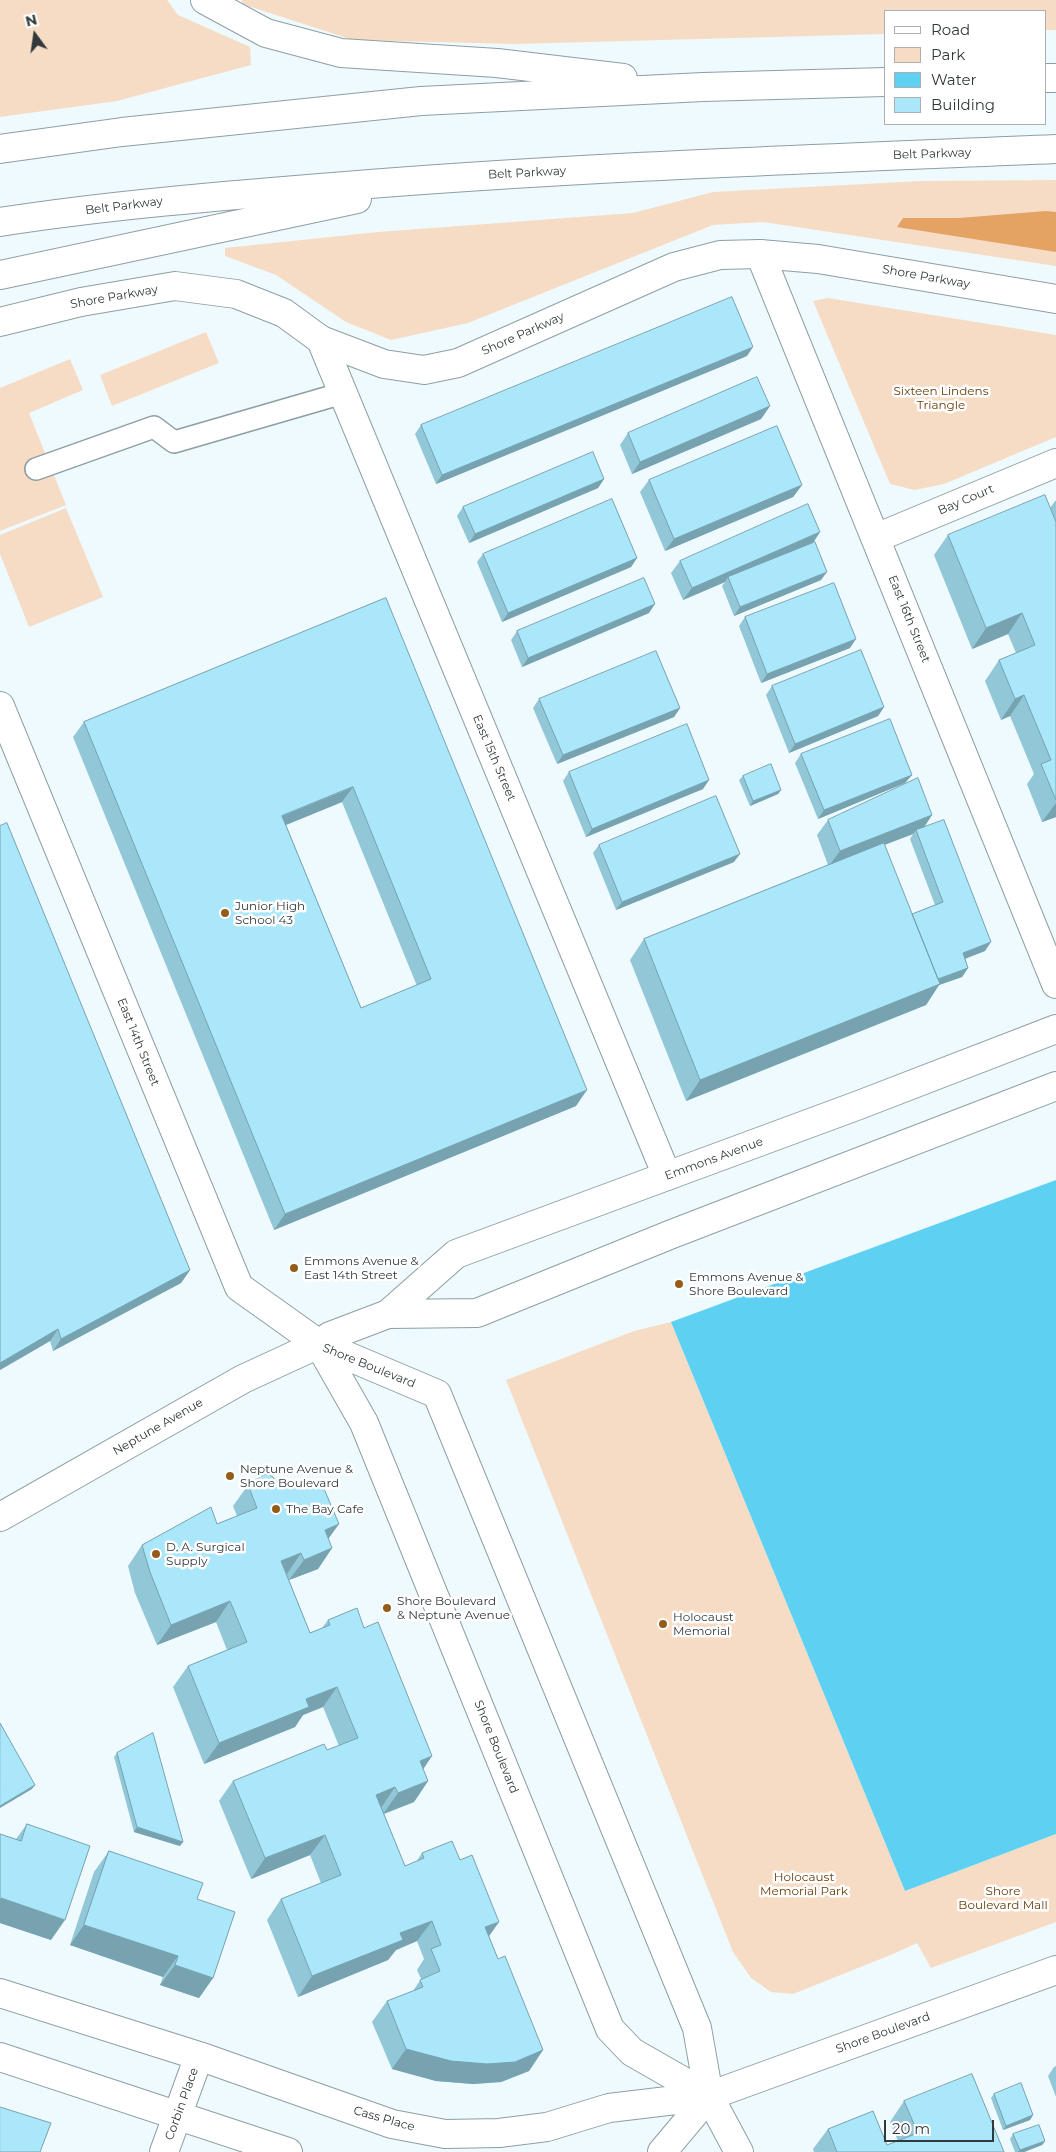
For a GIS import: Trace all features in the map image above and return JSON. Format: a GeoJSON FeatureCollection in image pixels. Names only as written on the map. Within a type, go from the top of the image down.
{"type":"FeatureCollection","features":[{"type":"Feature","properties":{"kind":"main road"},"geometry":{"type":"LineString","coordinates":[[205,0],[266,33],[341,53],[497,63],[704,87]]}},
{"type":"Feature","properties":{"kind":"main road"},"geometry":{"type":"LineString","coordinates":[[0,149],[122,132],[421,101],[704,87],[884,82]]}},
{"type":"Feature","properties":{"kind":"main road","name":"Belt Parkway"},"geometry":{"type":"LineString","coordinates":[[0,222],[202,197],[456,177],[738,162],[1056,149]]}},
{"type":"Feature","properties":{"kind":"main road"},"geometry":{"type":"LineString","coordinates":[[3,275],[234,227],[456,177]]}},
{"type":"Feature","properties":{"kind":"main road","name":"Shore Parkway"},"geometry":{"type":"LineString","coordinates":[[0,322],[81,302],[174,286],[236,294],[284,313],[321,340],[384,364],[424,370],[458,364],[674,267],[720,255],[760,254],[818,259],[1056,298]]}},
{"type":"Feature","properties":{"kind":"main road","name":"East 16th Street"},"geometry":{"type":"LineString","coordinates":[[760,254],[1056,984]]}},
{"type":"Feature","properties":{"kind":"main road","name":"East 15th Street"},"geometry":{"type":"LineString","coordinates":[[321,340],[667,1176]]}},
{"type":"Feature","properties":{"kind":"main road","name":"Bay Court"},"geometry":{"type":"LineString","coordinates":[[876,538],[1056,463]]}},
{"type":"Feature","properties":{"kind":"main road","name":"East 14th Street"},"geometry":{"type":"LineString","coordinates":[[0,706],[239,1287],[319,1344]]}},
{"type":"Feature","properties":{"kind":"main road","name":"Emmons Avenue"},"geometry":{"type":"LineString","coordinates":[[388,1314],[456,1254],[860,1106],[1056,1029]]}},
{"type":"Feature","properties":{"kind":"main road","name":"Emmons Avenue"},"geometry":{"type":"LineString","coordinates":[[319,1344],[330,1336],[388,1314],[477,1313],[672,1234],[1056,1086]]}},
{"type":"Feature","properties":{"kind":"main road","name":"Neptune Avenue"},"geometry":{"type":"LineString","coordinates":[[0,1517],[243,1379],[319,1344]]}},
{"type":"Feature","properties":{"kind":"main road","name":"Shore Boulevard"},"geometry":{"type":"LineString","coordinates":[[319,1344],[364,1423],[610,2029],[632,2052],[710,2096],[1056,1970]]}},
{"type":"Feature","properties":{"kind":"main road","name":"Shore Boulevard"},"geometry":{"type":"LineString","coordinates":[[319,1344],[437,1394],[697,2028],[710,2096]]}},
{"type":"Feature","properties":{"kind":"main road","name":"Cass Place"},"geometry":{"type":"LineString","coordinates":[[0,1993],[199,2056],[392,2124],[445,2134],[499,2133],[547,2127],[609,2108],[710,2096]]}},
{"type":"Feature","properties":{"kind":"main road","name":"Corbin Place"},"geometry":{"type":"LineString","coordinates":[[164,2152],[199,2056]]}},
{"type":"Feature","properties":{"kind":"main road"},"geometry":{"type":"LineString","coordinates":[[0,2057],[288,2152]]}},
{"type":"Feature","properties":{"kind":"main road"},"geometry":{"type":"LineString","coordinates":[[662,2152],[710,2096],[738,2152]]}},
{"type":"Feature","properties":{"kind":"lane"},"geometry":{"type":"LineString","coordinates":[[36,469],[154,427],[174,442],[343,393]]}},
{"type":"Feature","properties":{"kind":"green space"},"geometry":{"type":"Polygon","coordinates":[[[0,0],[167,0],[178,15],[250,47],[251,65],[117,101],[0,117],[0,0]]]}},
{"type":"Feature","properties":{"kind":"green space"},"geometry":{"type":"Polygon","coordinates":[[[242,0],[1056,0],[1056,30],[1046,30],[1046,10],[884,10],[884,34],[515,44],[353,40],[242,4],[242,0]]]}},
{"type":"Feature","properties":{"kind":"green space"},"geometry":{"type":"Polygon","coordinates":[[[1056,180],[1056,266],[763,222],[713,225],[468,323],[391,340],[346,322],[276,275],[225,256],[225,248],[378,232],[633,213],[713,192],[921,181],[1056,180]]]}},
{"type":"Feature","properties":{"kind":"green space","name":"Sixteen Lindens Triangle"},"geometry":{"type":"Polygon","coordinates":[[[828,298],[1056,335],[1056,437],[944,484],[915,490],[890,484],[813,301],[828,298]]]}},
{"type":"Feature","properties":{"kind":"green space"},"geometry":{"type":"Polygon","coordinates":[[[206,332],[219,363],[112,406],[100,375],[206,332]]]}},
{"type":"Feature","properties":{"kind":"green space"},"geometry":{"type":"Polygon","coordinates":[[[70,359],[83,390],[29,413],[66,505],[0,531],[0,388],[70,359]]]}},
{"type":"Feature","properties":{"kind":"green space"},"geometry":{"type":"Polygon","coordinates":[[[66,508],[103,597],[29,627],[0,554],[0,535],[66,508]]]}},
{"type":"Feature","properties":{"kind":"green space","name":"Holocaust Memorial Park"},"geometry":{"type":"Polygon","coordinates":[[[671,1322],[905,1891],[1056,1834],[1056,1922],[931,1968],[917,1943],[793,1994],[771,1992],[751,1978],[733,1952],[506,1380],[634,1331],[671,1322]]]}},
{"type":"Feature","properties":{"kind":"shaded area"},"geometry":{"type":"Polygon","coordinates":[[[1046,211],[1056,212],[1056,252],[897,227],[903,218],[959,218],[1046,211]]]}},
{"type":"Feature","properties":{"kind":"water"},"geometry":{"type":"Polygon","coordinates":[[[1056,1180],[1056,1834],[905,1891],[671,1322],[1056,1180]]]}},
{"type":"Feature","properties":{"kind":"building"},"geometry":{"type":"Polygon","coordinates":[[[732,297],[753,347],[442,475],[421,425],[732,297]]]}},
{"type":"Feature","properties":{"kind":"building"},"geometry":{"type":"Polygon","coordinates":[[[757,377],[770,406],[640,462],[628,433],[757,377]]]}},
{"type":"Feature","properties":{"kind":"building"},"geometry":{"type":"Polygon","coordinates":[[[777,426],[802,485],[674,539],[649,480],[777,426]]]}},
{"type":"Feature","properties":{"kind":"building"},"geometry":{"type":"Polygon","coordinates":[[[593,452],[604,479],[475,534],[463,507],[593,452]]]}},
{"type":"Feature","properties":{"kind":"building"},"geometry":{"type":"Polygon","coordinates":[[[1045,495],[1056,522],[1056,800],[1041,764],[1051,760],[1024,695],[1015,699],[999,660],[1035,645],[1022,613],[986,628],[948,535],[1045,495]]]}},
{"type":"Feature","properties":{"kind":"building"},"geometry":{"type":"Polygon","coordinates":[[[612,499],[637,558],[508,613],[483,554],[612,499]]]}},
{"type":"Feature","properties":{"kind":"building"},"geometry":{"type":"Polygon","coordinates":[[[808,504],[820,532],[692,588],[680,561],[808,504]]]}},
{"type":"Feature","properties":{"kind":"building"},"geometry":{"type":"Polygon","coordinates":[[[815,542],[827,572],[740,607],[728,577],[815,542]]]}},
{"type":"Feature","properties":{"kind":"building"},"geometry":{"type":"Polygon","coordinates":[[[644,578],[655,604],[528,658],[517,631],[644,578]]]}},
{"type":"Feature","properties":{"kind":"building"},"geometry":{"type":"Polygon","coordinates":[[[834,583],[856,639],[767,674],[745,617],[834,583]]]}},
{"type":"Feature","properties":{"kind":"building","name":"Junior High School 43"},"geometry":{"type":"Polygon","coordinates":[[[386,598],[587,1090],[285,1214],[84,722],[386,598]],[[353,787],[282,816],[361,1008],[431,979],[353,787]]]}},
{"type":"Feature","properties":{"kind":"building"},"geometry":{"type":"Polygon","coordinates":[[[861,650],[884,707],[795,744],[772,686],[861,650]]]}},
{"type":"Feature","properties":{"kind":"building"},"geometry":{"type":"Polygon","coordinates":[[[656,651],[680,708],[563,755],[539,699],[656,651]]]}},
{"type":"Feature","properties":{"kind":"building"},"geometry":{"type":"Polygon","coordinates":[[[890,719],[912,775],[824,810],[801,754],[890,719]]]}},
{"type":"Feature","properties":{"kind":"building"},"geometry":{"type":"Polygon","coordinates":[[[687,724],[709,780],[592,829],[569,772],[687,724]]]}},
{"type":"Feature","properties":{"kind":"building"},"geometry":{"type":"Polygon","coordinates":[[[771,764],[781,790],[753,801],[743,776],[771,764]]]}},
{"type":"Feature","properties":{"kind":"building"},"geometry":{"type":"Polygon","coordinates":[[[918,778],[932,815],[840,851],[828,820],[918,778]]]}},
{"type":"Feature","properties":{"kind":"building"},"geometry":{"type":"Polygon","coordinates":[[[716,796],[740,854],[622,902],[599,845],[716,796]]]}},
{"type":"Feature","properties":{"kind":"building"},"geometry":{"type":"Polygon","coordinates":[[[944,820],[991,942],[963,953],[968,968],[938,979],[912,914],[943,902],[916,830],[944,820]]]}},
{"type":"Feature","properties":{"kind":"building"},"geometry":{"type":"Polygon","coordinates":[[[7,823],[190,1270],[61,1339],[58,1329],[0,1363],[0,826],[7,823]]]}},
{"type":"Feature","properties":{"kind":"building"},"geometry":{"type":"Polygon","coordinates":[[[884,843],[940,984],[700,1080],[644,939],[884,843]]]}},
{"type":"Feature","properties":{"kind":"building"},"geometry":{"type":"Polygon","coordinates":[[[268,1474],[277,1483],[292,1483],[306,1487],[316,1484],[325,1491],[339,1524],[325,1530],[332,1548],[304,1560],[301,1553],[281,1561],[310,1633],[330,1625],[328,1620],[357,1608],[364,1628],[378,1622],[432,1756],[420,1761],[428,1781],[398,1793],[395,1787],[376,1795],[405,1866],[424,1858],[422,1853],[452,1841],[460,1860],[472,1855],[499,1922],[485,1927],[498,1959],[505,1956],[543,2050],[515,2062],[487,2064],[451,2061],[406,2049],[387,2001],[423,1987],[420,1980],[440,1971],[431,1949],[441,1945],[432,1921],[400,1933],[403,1940],[312,1976],[281,1899],[341,1875],[325,1835],[265,1858],[233,1781],[324,1744],[327,1750],[358,1738],[337,1687],[306,1699],[309,1707],[219,1743],[188,1666],[247,1642],[230,1601],[171,1625],[150,1572],[142,1545],[211,1507],[217,1524],[257,1508],[248,1485],[263,1475],[268,1474]]]}},
{"type":"Feature","properties":{"kind":"building"},"geometry":{"type":"Polygon","coordinates":[[[0,1723],[35,1785],[0,1806],[0,1723]]]}},
{"type":"Feature","properties":{"kind":"building"},"geometry":{"type":"Polygon","coordinates":[[[153,1733],[183,1842],[137,1827],[117,1753],[153,1733]]]}},
{"type":"Feature","properties":{"kind":"building"},"geometry":{"type":"Polygon","coordinates":[[[27,1824],[90,1846],[65,1920],[1,1898],[0,1903],[0,1834],[21,1841],[27,1824]]]}},
{"type":"Feature","properties":{"kind":"building"},"geometry":{"type":"Polygon","coordinates":[[[109,1851],[203,1883],[197,1899],[235,1912],[213,1978],[175,1965],[178,1956],[84,1925],[109,1851]]]}},
{"type":"Feature","properties":{"kind":"building"},"geometry":{"type":"Polygon","coordinates":[[[972,2074],[1004,2152],[837,2152],[828,2129],[873,2111],[887,2145],[918,2133],[904,2101],[972,2074]]]}},
{"type":"Feature","properties":{"kind":"building"},"geometry":{"type":"Polygon","coordinates":[[[1021,2083],[1033,2115],[1006,2126],[994,2094],[1021,2083]]]}},
{"type":"Feature","properties":{"kind":"building"},"geometry":{"type":"Polygon","coordinates":[[[0,2107],[51,2123],[40,2152],[0,2152],[0,2107]]]}},
{"type":"Feature","properties":{"kind":"building"},"geometry":{"type":"Polygon","coordinates":[[[1039,2125],[1045,2141],[1020,2150],[1013,2134],[1039,2125]]]}},
{"type":"Feature","properties":{"kind":"place","name":"Junior High School 43"},"geometry":{"type":"Point","coordinates":[225,913]}},
{"type":"Feature","properties":{"kind":"place","name":"Emmons Avenue & East 14th Street"},"geometry":{"type":"Point","coordinates":[294,1268]}},
{"type":"Feature","properties":{"kind":"place","name":"Emmons Avenue & Shore Boulevard"},"geometry":{"type":"Point","coordinates":[679,1284]}},
{"type":"Feature","properties":{"kind":"place","name":"Neptune Avenue & Shore Boulevard"},"geometry":{"type":"Point","coordinates":[230,1476]}},
{"type":"Feature","properties":{"kind":"place","name":"The Bay Cafe"},"geometry":{"type":"Point","coordinates":[276,1509]}},
{"type":"Feature","properties":{"kind":"place","name":"D. A. Surgical Supply"},"geometry":{"type":"Point","coordinates":[156,1554]}},
{"type":"Feature","properties":{"kind":"place","name":"Shore Boulevard & Neptune Avenue"},"geometry":{"type":"Point","coordinates":[387,1608]}},
{"type":"Feature","properties":{"kind":"place","name":"Holocaust Memorial"},"geometry":{"type":"Point","coordinates":[663,1624]}},
{"type":"Feature","properties":{"kind":"park label","name":"Shore Boulevard Mall"},"geometry":{"type":"Point","coordinates":[1003,1898]}}]}
